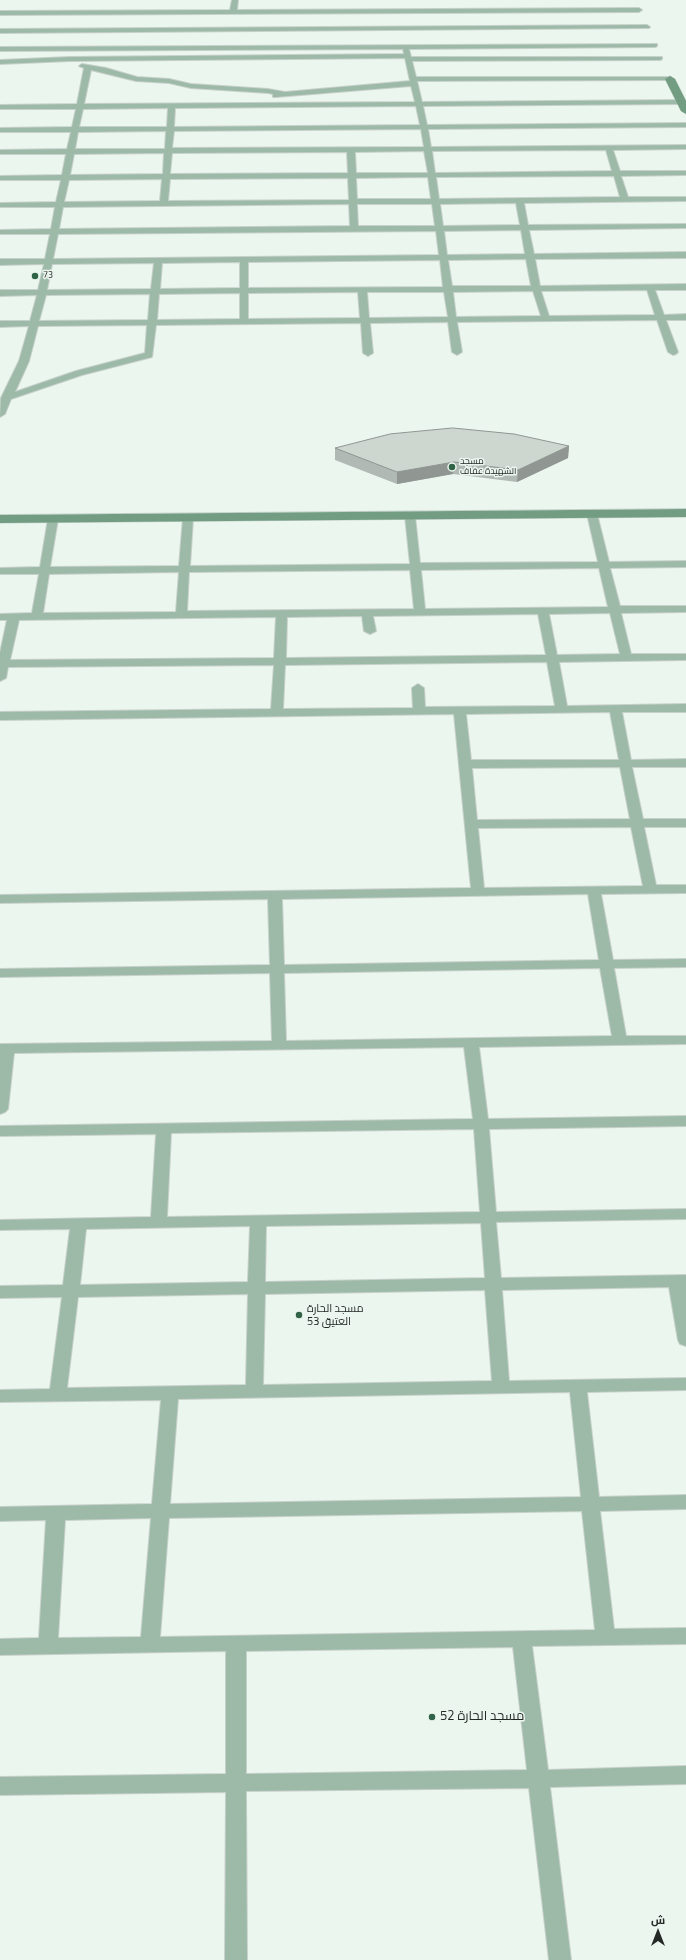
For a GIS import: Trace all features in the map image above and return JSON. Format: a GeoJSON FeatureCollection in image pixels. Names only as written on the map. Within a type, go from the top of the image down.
{"type":"FeatureCollection","features":[{"type":"Feature","properties":{"kind":"main road"},"geometry":{"type":"LineString","coordinates":[[671,75],[686,111]]}},
{"type":"Feature","properties":{"kind":"main road"},"geometry":{"type":"LineString","coordinates":[[0,520],[686,513]]}},
{"type":"Feature","properties":{"kind":"street"},"geometry":{"type":"LineString","coordinates":[[233,12],[235,0]]}},
{"type":"Feature","properties":{"kind":"street"},"geometry":{"type":"LineString","coordinates":[[634,0],[671,75]]}},
{"type":"Feature","properties":{"kind":"street"},"geometry":{"type":"LineString","coordinates":[[0,31],[77,28],[233,12],[302,26],[476,28],[559,8],[647,27]]}},
{"type":"Feature","properties":{"kind":"street"},"geometry":{"type":"LineString","coordinates":[[0,13],[11,10],[77,28],[141,39],[302,26],[476,28],[647,27]]}},
{"type":"Feature","properties":{"kind":"street"},"geometry":{"type":"LineString","coordinates":[[302,26],[302,57]]}},
{"type":"Feature","properties":{"kind":"street"},"geometry":{"type":"LineString","coordinates":[[0,49],[77,28],[141,39],[302,26],[476,28],[647,27]]}},
{"type":"Feature","properties":{"kind":"street"},"geometry":{"type":"LineString","coordinates":[[402,26],[428,150],[457,352]]}},
{"type":"Feature","properties":{"kind":"street"},"geometry":{"type":"LineString","coordinates":[[70,59],[77,28]]}},
{"type":"Feature","properties":{"kind":"street"},"geometry":{"type":"LineString","coordinates":[[476,28],[482,58]]}},
{"type":"Feature","properties":{"kind":"street"},"geometry":{"type":"LineString","coordinates":[[140,58],[141,39]]}},
{"type":"Feature","properties":{"kind":"street"},"geometry":{"type":"LineString","coordinates":[[0,62],[140,58],[482,58],[523,68],[671,75]]}},
{"type":"Feature","properties":{"kind":"street"},"geometry":{"type":"LineString","coordinates":[[10,61],[88,66],[136,79],[168,81],[191,86],[268,91],[285,94]]}},
{"type":"Feature","properties":{"kind":"street"},"geometry":{"type":"LineString","coordinates":[[0,414],[24,361],[42,293],[72,152],[88,66]]}},
{"type":"Feature","properties":{"kind":"street"},"geometry":{"type":"LineString","coordinates":[[0,107],[175,106],[332,89],[388,86],[414,81],[523,68],[671,75]]}},
{"type":"Feature","properties":{"kind":"street"},"geometry":{"type":"LineString","coordinates":[[0,130],[170,129],[246,117],[419,104],[494,109],[681,102]]}},
{"type":"Feature","properties":{"kind":"street"},"geometry":{"type":"LineString","coordinates":[[175,106],[246,117],[424,128],[686,125]]}},
{"type":"Feature","properties":{"kind":"street"},"geometry":{"type":"LineString","coordinates":[[164,204],[170,129],[175,106]]}},
{"type":"Feature","properties":{"kind":"street"},"geometry":{"type":"LineString","coordinates":[[494,109],[498,127]]}},
{"type":"Feature","properties":{"kind":"street"},"geometry":{"type":"LineString","coordinates":[[0,152],[168,152],[686,147]]}},
{"type":"Feature","properties":{"kind":"street"},"geometry":{"type":"LineString","coordinates":[[609,148],[625,200]]}},
{"type":"Feature","properties":{"kind":"street"},"geometry":{"type":"LineString","coordinates":[[350,150],[354,228]]}},
{"type":"Feature","properties":{"kind":"street"},"geometry":{"type":"LineString","coordinates":[[0,178],[686,173]]}},
{"type":"Feature","properties":{"kind":"street"},"geometry":{"type":"LineString","coordinates":[[0,205],[686,199]]}},
{"type":"Feature","properties":{"kind":"street"},"geometry":{"type":"LineString","coordinates":[[519,200],[536,288],[546,319]]}},
{"type":"Feature","properties":{"kind":"street"},"geometry":{"type":"LineString","coordinates":[[0,232],[686,226]]}},
{"type":"Feature","properties":{"kind":"street"},"geometry":{"type":"LineString","coordinates":[[0,262],[686,254]]}},
{"type":"Feature","properties":{"kind":"street"},"geometry":{"type":"LineString","coordinates":[[244,259],[244,321]]}},
{"type":"Feature","properties":{"kind":"street"},"geometry":{"type":"LineString","coordinates":[[6,398],[79,373],[149,355],[158,260]]}},
{"type":"Feature","properties":{"kind":"street"},"geometry":{"type":"LineString","coordinates":[[650,287],[662,317],[673,352]]}},
{"type":"Feature","properties":{"kind":"street"},"geometry":{"type":"LineString","coordinates":[[0,293],[686,287]]}},
{"type":"Feature","properties":{"kind":"street"},"geometry":{"type":"LineString","coordinates":[[362,290],[368,353]]}},
{"type":"Feature","properties":{"kind":"street"},"geometry":{"type":"LineString","coordinates":[[0,324],[686,317]]}},
{"type":"Feature","properties":{"kind":"street"},"geometry":{"type":"LineString","coordinates":[[592,514],[626,657]]}},
{"type":"Feature","properties":{"kind":"street"},"geometry":{"type":"LineString","coordinates":[[410,516],[420,612]]}},
{"type":"Feature","properties":{"kind":"street"},"geometry":{"type":"LineString","coordinates":[[181,615],[188,518]]}},
{"type":"Feature","properties":{"kind":"street"},"geometry":{"type":"LineString","coordinates":[[36,616],[53,519]]}},
{"type":"Feature","properties":{"kind":"street"},"geometry":{"type":"LineString","coordinates":[[0,571],[686,564]]}},
{"type":"Feature","properties":{"kind":"street"},"geometry":{"type":"LineString","coordinates":[[0,617],[686,609]]}},
{"type":"Feature","properties":{"kind":"street"},"geometry":{"type":"LineString","coordinates":[[543,611],[562,710]]}},
{"type":"Feature","properties":{"kind":"street"},"geometry":{"type":"LineString","coordinates":[[367,613],[370,631]]}},
{"type":"Feature","properties":{"kind":"street"},"geometry":{"type":"LineString","coordinates":[[277,713],[282,614]]}},
{"type":"Feature","properties":{"kind":"street"},"geometry":{"type":"LineString","coordinates":[[0,678],[1,664],[14,616]]}},
{"type":"Feature","properties":{"kind":"street"},"geometry":{"type":"LineString","coordinates":[[1,664],[686,657]]}},
{"type":"Feature","properties":{"kind":"street"},"geometry":{"type":"LineString","coordinates":[[418,688],[419,711]]}},
{"type":"Feature","properties":{"kind":"street"},"geometry":{"type":"LineString","coordinates":[[0,716],[686,708]]}},
{"type":"Feature","properties":{"kind":"street"},"geometry":{"type":"LineString","coordinates":[[614,709],[650,890]]}},
{"type":"Feature","properties":{"kind":"street"},"geometry":{"type":"LineString","coordinates":[[460,711],[478,892]]}},
{"type":"Feature","properties":{"kind":"street"},"geometry":{"type":"LineString","coordinates":[[465,764],[686,763]]}},
{"type":"Feature","properties":{"kind":"street"},"geometry":{"type":"LineString","coordinates":[[472,824],[686,823]]}},
{"type":"Feature","properties":{"kind":"street"},"geometry":{"type":"LineString","coordinates":[[0,899],[686,889]]}},
{"type":"Feature","properties":{"kind":"street"},"geometry":{"type":"LineString","coordinates":[[594,891],[608,964],[620,1041]]}},
{"type":"Feature","properties":{"kind":"street"},"geometry":{"type":"LineString","coordinates":[[275,895],[278,969],[278,1045]]}},
{"type":"Feature","properties":{"kind":"street"},"geometry":{"type":"LineString","coordinates":[[0,973],[686,963]]}},
{"type":"Feature","properties":{"kind":"street"},"geometry":{"type":"LineString","coordinates":[[0,1109],[3,1049],[686,1040]]}},
{"type":"Feature","properties":{"kind":"street"},"geometry":{"type":"LineString","coordinates":[[471,1043],[481,1124],[501,1388]]}},
{"type":"Feature","properties":{"kind":"street"},"geometry":{"type":"LineString","coordinates":[[0,1131],[686,1121]]}},
{"type":"Feature","properties":{"kind":"street"},"geometry":{"type":"LineString","coordinates":[[159,1223],[164,1128]]}},
{"type":"Feature","properties":{"kind":"street"},"geometry":{"type":"LineString","coordinates":[[0,1226],[686,1214]]}},
{"type":"Feature","properties":{"kind":"street"},"geometry":{"type":"LineString","coordinates":[[254,1392],[258,1221]]}},
{"type":"Feature","properties":{"kind":"street"},"geometry":{"type":"LineString","coordinates":[[58,1395],[79,1224]]}},
{"type":"Feature","properties":{"kind":"street"},"geometry":{"type":"LineString","coordinates":[[0,1292],[681,1281],[686,1340]]}},
{"type":"Feature","properties":{"kind":"street"},"geometry":{"type":"LineString","coordinates":[[0,1396],[686,1384]]}},
{"type":"Feature","properties":{"kind":"street"},"geometry":{"type":"LineString","coordinates":[[578,1386],[605,1637]]}},
{"type":"Feature","properties":{"kind":"street"},"geometry":{"type":"LineString","coordinates":[[150,1645],[170,1393]]}},
{"type":"Feature","properties":{"kind":"street"},"geometry":{"type":"LineString","coordinates":[[0,1514],[686,1502]]}},
{"type":"Feature","properties":{"kind":"street"},"geometry":{"type":"LineString","coordinates":[[48,1646],[56,1513]]}},
{"type":"Feature","properties":{"kind":"street"},"geometry":{"type":"LineString","coordinates":[[0,1647],[686,1636]]}},
{"type":"Feature","properties":{"kind":"street"},"geometry":{"type":"LineString","coordinates":[[522,1638],[560,1960]]}},
{"type":"Feature","properties":{"kind":"street"},"geometry":{"type":"LineString","coordinates":[[236,1644],[236,1960]]}},
{"type":"Feature","properties":{"kind":"street"},"geometry":{"type":"LineString","coordinates":[[0,1786],[236,1781],[538,1780],[686,1775]]}},
{"type":"Feature","properties":{"kind":"building"},"geometry":{"type":"Polygon","coordinates":[[[453,428],[514,434],[569,446],[518,470],[454,462],[397,472],[335,448],[390,434],[453,428]]]}},
{"type":"Feature","properties":{"kind":"place","name":"73"},"geometry":{"type":"Point","coordinates":[35,276]}},
{"type":"Feature","properties":{"kind":"place","name":"مسجد الشهيدة عفاف"},"geometry":{"type":"Point","coordinates":[452,467]}},
{"type":"Feature","properties":{"kind":"place","name":"مسجد الحارة 53 العتيق"},"geometry":{"type":"Point","coordinates":[299,1315]}},
{"type":"Feature","properties":{"kind":"place","name":"مسجد الحارة 52"},"geometry":{"type":"Point","coordinates":[432,1717]}}]}
